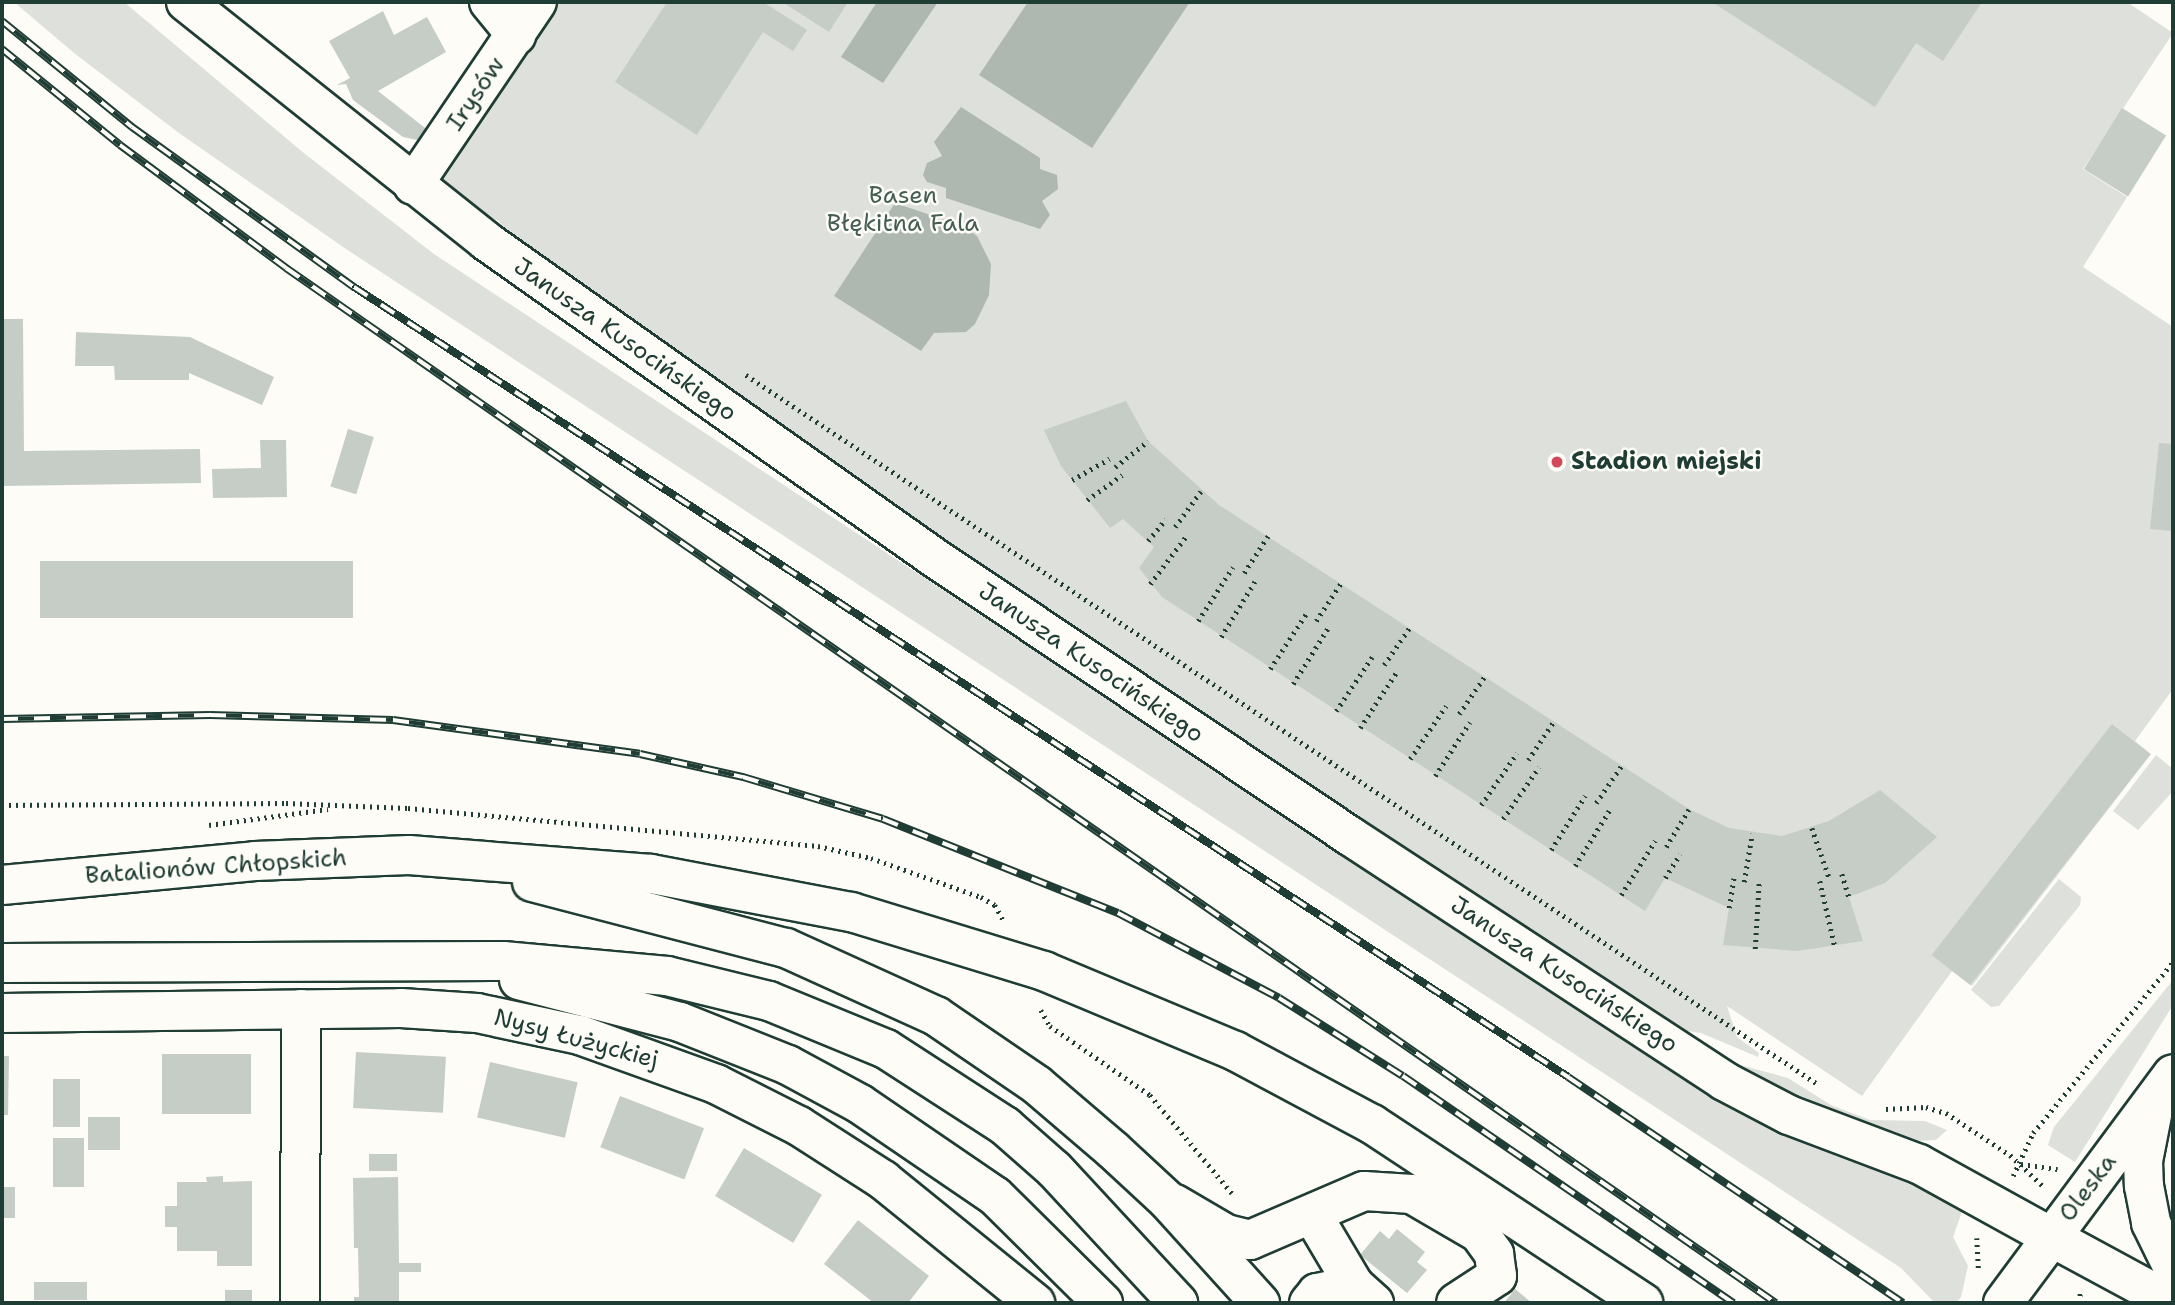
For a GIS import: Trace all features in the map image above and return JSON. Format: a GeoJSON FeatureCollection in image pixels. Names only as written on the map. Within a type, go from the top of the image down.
{"type":"FeatureCollection","features":[{"type":"Feature","properties":{"kind":"main road","name":"Janusza Kusocińskiego"},"geometry":{"type":"LineString","coordinates":[[186,2],[485,242],[932,556],[1724,1081],[1789,1115],[1919,1164],[2173,1303]]}},
{"type":"Feature","properties":{"kind":"main road"},"geometry":{"type":"LineString","coordinates":[[489,2],[516,35]]}},
{"type":"Feature","properties":{"kind":"main road","name":"Irysów"},"geometry":{"type":"LineString","coordinates":[[413,185],[537,2]]}},
{"type":"Feature","properties":{"kind":"main road"},"geometry":{"type":"LineString","coordinates":[[431,856],[715,926],[855,976],[983,1045],[1037,1085],[1167,1200],[1260,1303]]}},
{"type":"Feature","properties":{"kind":"main road"},"geometry":{"type":"LineString","coordinates":[[431,856],[651,874],[768,894],[851,912],[1044,971],[1175,1023],[1372,1124],[1643,1303]]}},
{"type":"Feature","properties":{"kind":"main road","name":"Batalionów Chłopskich"},"geometry":{"type":"LineString","coordinates":[[2,885],[267,860],[431,856]]}},
{"type":"Feature","properties":{"kind":"main road"},"geometry":{"type":"LineString","coordinates":[[2,963],[420,961],[568,965],[667,976],[769,1001],[866,1038],[949,1087],[1028,1144],[1178,1303]]}},
{"type":"Feature","properties":{"kind":"main road"},"geometry":{"type":"LineString","coordinates":[[420,961],[613,1002],[680,1022],[788,1065],[903,1130],[995,1196],[1102,1303]]}},
{"type":"Feature","properties":{"kind":"main road"},"geometry":{"type":"LineString","coordinates":[[300,1303],[301,1009]]}},
{"type":"Feature","properties":{"kind":"main road","name":"Nysy Łużyckiej"},"geometry":{"type":"LineString","coordinates":[[2,1013],[301,1009],[477,1013],[580,1035],[685,1071],[761,1105],[856,1162],[1035,1303]]}},
{"type":"Feature","properties":{"kind":"main road"},"geometry":{"type":"LineString","coordinates":[[2164,1087],[2144,1153],[2144,1186],[2151,1223],[2173,1268]]}},
{"type":"Feature","properties":{"kind":"main road","name":"Oleska"},"geometry":{"type":"LineString","coordinates":[[1990,1294],[2050,1237],[2164,1087]]}},
{"type":"Feature","properties":{"kind":"main road"},"geometry":{"type":"LineString","coordinates":[[1167,1200],[1226,1234],[1250,1240],[1313,1216],[1364,1191],[1412,1194],[1479,1233],[1494,1254],[1497,1276],[1456,1303]]}},
{"type":"Feature","properties":{"kind":"main road"},"geometry":{"type":"LineString","coordinates":[[1313,1216],[1364,1294]]}},
{"type":"Feature","properties":{"kind":"main road"},"geometry":{"type":"LineString","coordinates":[[1309,1303],[1317,1293],[1364,1294]]}},
{"type":"Feature","properties":{"kind":"path"},"geometry":{"type":"LineString","coordinates":[[744,374],[1824,1088]]}},
{"type":"Feature","properties":{"kind":"path"},"geometry":{"type":"LineString","coordinates":[[1115,467],[1148,441]]}},
{"type":"Feature","properties":{"kind":"path"},"geometry":{"type":"LineString","coordinates":[[1072,480],[1109,459]]}},
{"type":"Feature","properties":{"kind":"path"},"geometry":{"type":"LineString","coordinates":[[1087,500],[1122,475]]}},
{"type":"Feature","properties":{"kind":"path"},"geometry":{"type":"LineString","coordinates":[[1175,527],[1201,491]]}},
{"type":"Feature","properties":{"kind":"path"},"geometry":{"type":"LineString","coordinates":[[1148,541],[1166,519]]}},
{"type":"Feature","properties":{"kind":"path"},"geometry":{"type":"LineString","coordinates":[[1150,584],[1186,535]]}},
{"type":"Feature","properties":{"kind":"path"},"geometry":{"type":"LineString","coordinates":[[1244,573],[1268,536]]}},
{"type":"Feature","properties":{"kind":"path"},"geometry":{"type":"LineString","coordinates":[[1198,621],[1233,567]]}},
{"type":"Feature","properties":{"kind":"path"},"geometry":{"type":"LineString","coordinates":[[1221,637],[1255,581]]}},
{"type":"Feature","properties":{"kind":"path"},"geometry":{"type":"LineString","coordinates":[[1316,621],[1341,583]]}},
{"type":"Feature","properties":{"kind":"path"},"geometry":{"type":"LineString","coordinates":[[1270,669],[1306,614]]}},
{"type":"Feature","properties":{"kind":"path"},"geometry":{"type":"LineString","coordinates":[[1384,666],[1410,627]]}},
{"type":"Feature","properties":{"kind":"path"},"geometry":{"type":"LineString","coordinates":[[1293,684],[1328,628]]}},
{"type":"Feature","properties":{"kind":"path"},"geometry":{"type":"LineString","coordinates":[[1336,711],[1372,657]]}},
{"type":"Feature","properties":{"kind":"path"},"geometry":{"type":"LineString","coordinates":[[1360,728],[1396,673]]}},
{"type":"Feature","properties":{"kind":"path"},"geometry":{"type":"LineString","coordinates":[[1459,714],[1485,676]]}},
{"type":"Feature","properties":{"kind":"path"},"geometry":{"type":"LineString","coordinates":[[1410,760],[1446,706]]}},
{"type":"Feature","properties":{"kind":"path"},"geometry":{"type":"LineString","coordinates":[[1528,760],[1554,721]]}},
{"type":"Feature","properties":{"kind":"path"},"geometry":{"type":"LineString","coordinates":[[1435,776],[1469,722]]}},
{"type":"Feature","properties":{"kind":"path"},"geometry":{"type":"LineString","coordinates":[[1481,805],[1517,753]]}},
{"type":"Feature","properties":{"kind":"path"},"geometry":{"type":"LineString","coordinates":[[1597,803],[1622,765]]}},
{"type":"Feature","properties":{"kind":"path"},"geometry":{"type":"LineString","coordinates":[[1503,820],[1539,767]]}},
{"type":"Feature","properties":{"kind":"path"},"geometry":{"type":"LineString","coordinates":[[1551,850],[1585,796]]}},
{"type":"Feature","properties":{"kind":"path"},"geometry":{"type":"LineString","coordinates":[[2,805],[286,803],[336,808]]}},
{"type":"Feature","properties":{"kind":"path"},"geometry":{"type":"LineString","coordinates":[[1666,847],[1689,809]]}},
{"type":"Feature","properties":{"kind":"path"},"geometry":{"type":"LineString","coordinates":[[1575,866],[1609,811]]}},
{"type":"Feature","properties":{"kind":"path"},"geometry":{"type":"LineString","coordinates":[[1812,828],[1830,880]]}},
{"type":"Feature","properties":{"kind":"path"},"geometry":{"type":"LineString","coordinates":[[1744,882],[1752,834]]}},
{"type":"Feature","properties":{"kind":"path"},"geometry":{"type":"LineString","coordinates":[[1621,895],[1655,841]]}},
{"type":"Feature","properties":{"kind":"path"},"geometry":{"type":"LineString","coordinates":[[1665,878],[1680,854]]}},
{"type":"Feature","properties":{"kind":"path"},"geometry":{"type":"LineString","coordinates":[[1842,874],[1849,897]]}},
{"type":"Feature","properties":{"kind":"path"},"geometry":{"type":"LineString","coordinates":[[1729,908],[1734,878]]}},
{"type":"Feature","properties":{"kind":"path"},"geometry":{"type":"LineString","coordinates":[[1820,881],[1835,947]]}},
{"type":"Feature","properties":{"kind":"path"},"geometry":{"type":"LineString","coordinates":[[1755,949],[1759,882]]}},
{"type":"Feature","properties":{"kind":"path"},"geometry":{"type":"LineString","coordinates":[[2021,1164],[2033,1133],[2173,962]]}},
{"type":"Feature","properties":{"kind":"path"},"geometry":{"type":"LineString","coordinates":[[1036,998],[1051,1026],[1150,1095],[1266,1234]]}},
{"type":"Feature","properties":{"kind":"path"},"geometry":{"type":"LineString","coordinates":[[1875,1108],[1926,1107],[1946,1113],[2021,1164],[2048,1190]]}},
{"type":"Feature","properties":{"kind":"path"},"geometry":{"type":"LineString","coordinates":[[2021,1164],[2070,1171]]}},
{"type":"Feature","properties":{"kind":"path"},"geometry":{"type":"LineString","coordinates":[[1979,1232],[1990,1294]]}},
{"type":"Feature","properties":{"kind":"green space"},"geometry":{"type":"Polygon","coordinates":[[[14,2],[124,2],[305,154],[434,254],[1709,1096],[1785,1134],[1913,1182],[1963,1209],[1953,1237],[1968,1266],[1961,1297],[1956,1303],[1935,1303],[1901,1268],[346,249],[179,133],[74,53],[14,2]]]}},
{"type":"Feature","properties":{"kind":"green space","name":"Basen Błękitna Fala"},"geometry":{"type":"Polygon","coordinates":[[[489,2],[2127,2],[2173,33],[2083,169],[2127,197],[2083,267],[2173,327],[2173,689],[2135,741],[2151,754],[1972,986],[1952,971],[1862,1096],[1727,1006],[1737,1037],[1759,1053],[1758,1057],[1701,1033],[1678,1030],[900,514],[674,355],[506,231],[499,221],[413,185],[496,66],[489,2]]]}},
{"type":"Feature","properties":{"kind":"green space"},"geometry":{"type":"Polygon","coordinates":[[[2156,755],[2173,769],[2173,791],[2138,830],[2113,811],[2156,755]]]}},
{"type":"Feature","properties":{"kind":"green space"},"geometry":{"type":"Polygon","coordinates":[[[2059,879],[2081,897],[2080,905],[1999,1006],[1991,1007],[1971,990],[2059,879]]]}},
{"type":"Feature","properties":{"kind":"green space"},"geometry":{"type":"Polygon","coordinates":[[[2173,980],[2173,1005],[2075,1162],[2048,1145],[2054,1127],[2173,980]]]}},
{"type":"Feature","properties":{"kind":"green space"},"geometry":{"type":"Polygon","coordinates":[[[1726,1061],[1788,1078],[1831,1105],[1870,1120],[1925,1121],[1947,1130],[1936,1140],[1915,1141],[1785,1092],[1726,1061]]]}},
{"type":"Feature","properties":{"kind":"shaded area"},"geometry":{"type":"Polygon","coordinates":[[[877,2],[938,2],[883,83],[841,57],[877,2]]]}},
{"type":"Feature","properties":{"kind":"shaded area"},"geometry":{"type":"Polygon","coordinates":[[[1028,2],[1190,2],[1092,148],[979,75],[1028,2]]]}},
{"type":"Feature","properties":{"kind":"shaded area"},"geometry":{"type":"Polygon","coordinates":[[[961,107],[1040,158],[1040,169],[1057,175],[1058,189],[1042,201],[1050,215],[1040,229],[946,198],[946,188],[927,182],[923,175],[927,163],[942,156],[934,142],[961,107]]]}},
{"type":"Feature","properties":{"kind":"shaded area"},"geometry":{"type":"Polygon","coordinates":[[[895,203],[963,226],[977,236],[991,264],[989,295],[975,324],[966,332],[934,333],[921,351],[834,296],[895,203]]]}},
{"type":"Feature","properties":{"kind":"building"},"geometry":{"type":"Polygon","coordinates":[[[667,2],[763,2],[807,30],[793,51],[763,32],[697,135],[615,82],[667,2]]]}},
{"type":"Feature","properties":{"kind":"building"},"geometry":{"type":"Polygon","coordinates":[[[782,2],[848,2],[829,32],[782,2]]]}},
{"type":"Feature","properties":{"kind":"building"},"geometry":{"type":"Polygon","coordinates":[[[1712,2],[1982,2],[1943,61],[1916,43],[1875,107],[1712,2]]]}},
{"type":"Feature","properties":{"kind":"building"},"geometry":{"type":"Polygon","coordinates":[[[383,11],[394,35],[427,17],[446,52],[378,91],[434,135],[422,141],[403,137],[353,100],[346,84],[337,85],[350,78],[329,41],[383,11]]]}},
{"type":"Feature","properties":{"kind":"building"},"geometry":{"type":"Polygon","coordinates":[[[2122,108],[2166,136],[2128,197],[2084,169],[2122,108]]]}},
{"type":"Feature","properties":{"kind":"building"},"geometry":{"type":"Polygon","coordinates":[[[2,319],[23,319],[24,451],[200,449],[201,483],[2,486],[2,319]]]}},
{"type":"Feature","properties":{"kind":"building"},"geometry":{"type":"Polygon","coordinates":[[[76,332],[190,337],[274,377],[262,405],[189,373],[189,380],[115,380],[114,366],[75,366],[76,332]]]}},
{"type":"Feature","properties":{"kind":"building"},"geometry":{"type":"Polygon","coordinates":[[[1126,401],[1148,441],[1219,505],[1689,809],[1729,828],[1782,836],[1829,821],[1880,790],[1937,837],[1885,883],[1849,897],[1863,941],[1797,951],[1723,945],[1729,908],[1665,878],[1645,911],[1162,597],[1139,568],[1154,547],[1123,519],[1110,528],[1061,466],[1044,430],[1126,401]]]}},
{"type":"Feature","properties":{"kind":"building"},"geometry":{"type":"Polygon","coordinates":[[[348,429],[374,437],[356,494],[330,486],[348,429]]]}},
{"type":"Feature","properties":{"kind":"building"},"geometry":{"type":"Polygon","coordinates":[[[260,440],[286,440],[287,497],[213,498],[212,469],[261,468],[260,440]]]}},
{"type":"Feature","properties":{"kind":"building"},"geometry":{"type":"Polygon","coordinates":[[[2159,443],[2173,444],[2173,531],[2150,529],[2159,443]]]}},
{"type":"Feature","properties":{"kind":"building"},"geometry":{"type":"Polygon","coordinates":[[[40,561],[353,561],[353,618],[40,618],[40,561]]]}},
{"type":"Feature","properties":{"kind":"building"},"geometry":{"type":"Polygon","coordinates":[[[2112,724],[2151,754],[1970,985],[1932,955],[2112,724]]]}},
{"type":"Feature","properties":{"kind":"building"},"geometry":{"type":"Polygon","coordinates":[[[356,1052],[446,1057],[443,1113],[353,1108],[356,1052]]]}},
{"type":"Feature","properties":{"kind":"building"},"geometry":{"type":"Polygon","coordinates":[[[162,1054],[251,1054],[251,1114],[162,1114],[162,1054]]]}},
{"type":"Feature","properties":{"kind":"building"},"geometry":{"type":"Polygon","coordinates":[[[2,1056],[9,1056],[8,1115],[2,1115],[2,1056]]]}},
{"type":"Feature","properties":{"kind":"building"},"geometry":{"type":"Polygon","coordinates":[[[490,1062],[578,1082],[565,1138],[477,1118],[490,1062]]]}},
{"type":"Feature","properties":{"kind":"building"},"geometry":{"type":"Polygon","coordinates":[[[53,1079],[80,1079],[80,1127],[53,1127],[53,1079]]]}},
{"type":"Feature","properties":{"kind":"building"},"geometry":{"type":"Polygon","coordinates":[[[620,1096],[704,1128],[684,1180],[600,1147],[620,1096]]]}},
{"type":"Feature","properties":{"kind":"building"},"geometry":{"type":"Polygon","coordinates":[[[88,1117],[120,1117],[120,1150],[88,1150],[88,1117]]]}},
{"type":"Feature","properties":{"kind":"building"},"geometry":{"type":"Polygon","coordinates":[[[53,1138],[84,1138],[84,1187],[53,1187],[53,1138]]]}},
{"type":"Feature","properties":{"kind":"building"},"geometry":{"type":"Polygon","coordinates":[[[744,1148],[822,1195],[793,1243],[715,1196],[744,1148]]]}},
{"type":"Feature","properties":{"kind":"building"},"geometry":{"type":"Polygon","coordinates":[[[369,1154],[397,1154],[397,1171],[369,1171],[369,1154]]]}},
{"type":"Feature","properties":{"kind":"building"},"geometry":{"type":"Polygon","coordinates":[[[223,1176],[223,1182],[252,1181],[252,1266],[217,1266],[217,1251],[177,1251],[177,1227],[165,1227],[165,1206],[177,1206],[177,1182],[207,1182],[206,1177],[223,1176]]]}},
{"type":"Feature","properties":{"kind":"building"},"geometry":{"type":"Polygon","coordinates":[[[398,1177],[399,1263],[421,1263],[421,1272],[399,1272],[399,1303],[354,1303],[354,1297],[359,1297],[358,1248],[354,1248],[353,1178],[398,1177]]]}},
{"type":"Feature","properties":{"kind":"building"},"geometry":{"type":"Polygon","coordinates":[[[2,1187],[15,1187],[15,1218],[2,1218],[2,1187]]]}},
{"type":"Feature","properties":{"kind":"building"},"geometry":{"type":"Polygon","coordinates":[[[858,1220],[929,1276],[908,1303],[874,1303],[824,1264],[858,1220]]]}},
{"type":"Feature","properties":{"kind":"building"},"geometry":{"type":"Polygon","coordinates":[[[1397,1229],[1425,1252],[1417,1262],[1427,1270],[1407,1293],[1360,1255],[1380,1231],[1389,1239],[1397,1229]]]}},
{"type":"Feature","properties":{"kind":"building"},"geometry":{"type":"Polygon","coordinates":[[[34,1282],[87,1282],[87,1300],[34,1300],[34,1282]]]}},
{"type":"Feature","properties":{"kind":"building"},"geometry":{"type":"Polygon","coordinates":[[[1515,1289],[1532,1303],[1504,1303],[1515,1289]]]}},
{"type":"Feature","properties":{"kind":"building"},"geometry":{"type":"Polygon","coordinates":[[[225,1290],[252,1290],[252,1303],[225,1303],[225,1290]]]}},
{"type":"Feature","properties":{"kind":"railway"},"geometry":{"type":"LineString","coordinates":[[2,21],[132,127],[354,287],[1568,1077],[1903,1303]]}},
{"type":"Feature","properties":{"kind":"railway"},"geometry":{"type":"LineString","coordinates":[[2,49],[120,145],[286,268],[1776,1303]]}},
{"type":"Feature","properties":{"kind":"railway"},"geometry":{"type":"LineString","coordinates":[[2,719],[210,715],[393,720],[640,754],[743,777],[883,819],[1118,913],[1279,998],[1403,1076],[1733,1303]]}},
{"type":"Feature","properties":{"kind":"place","name":"Stadion miejski"},"geometry":{"type":"Point","coordinates":[1557,462]}}]}
